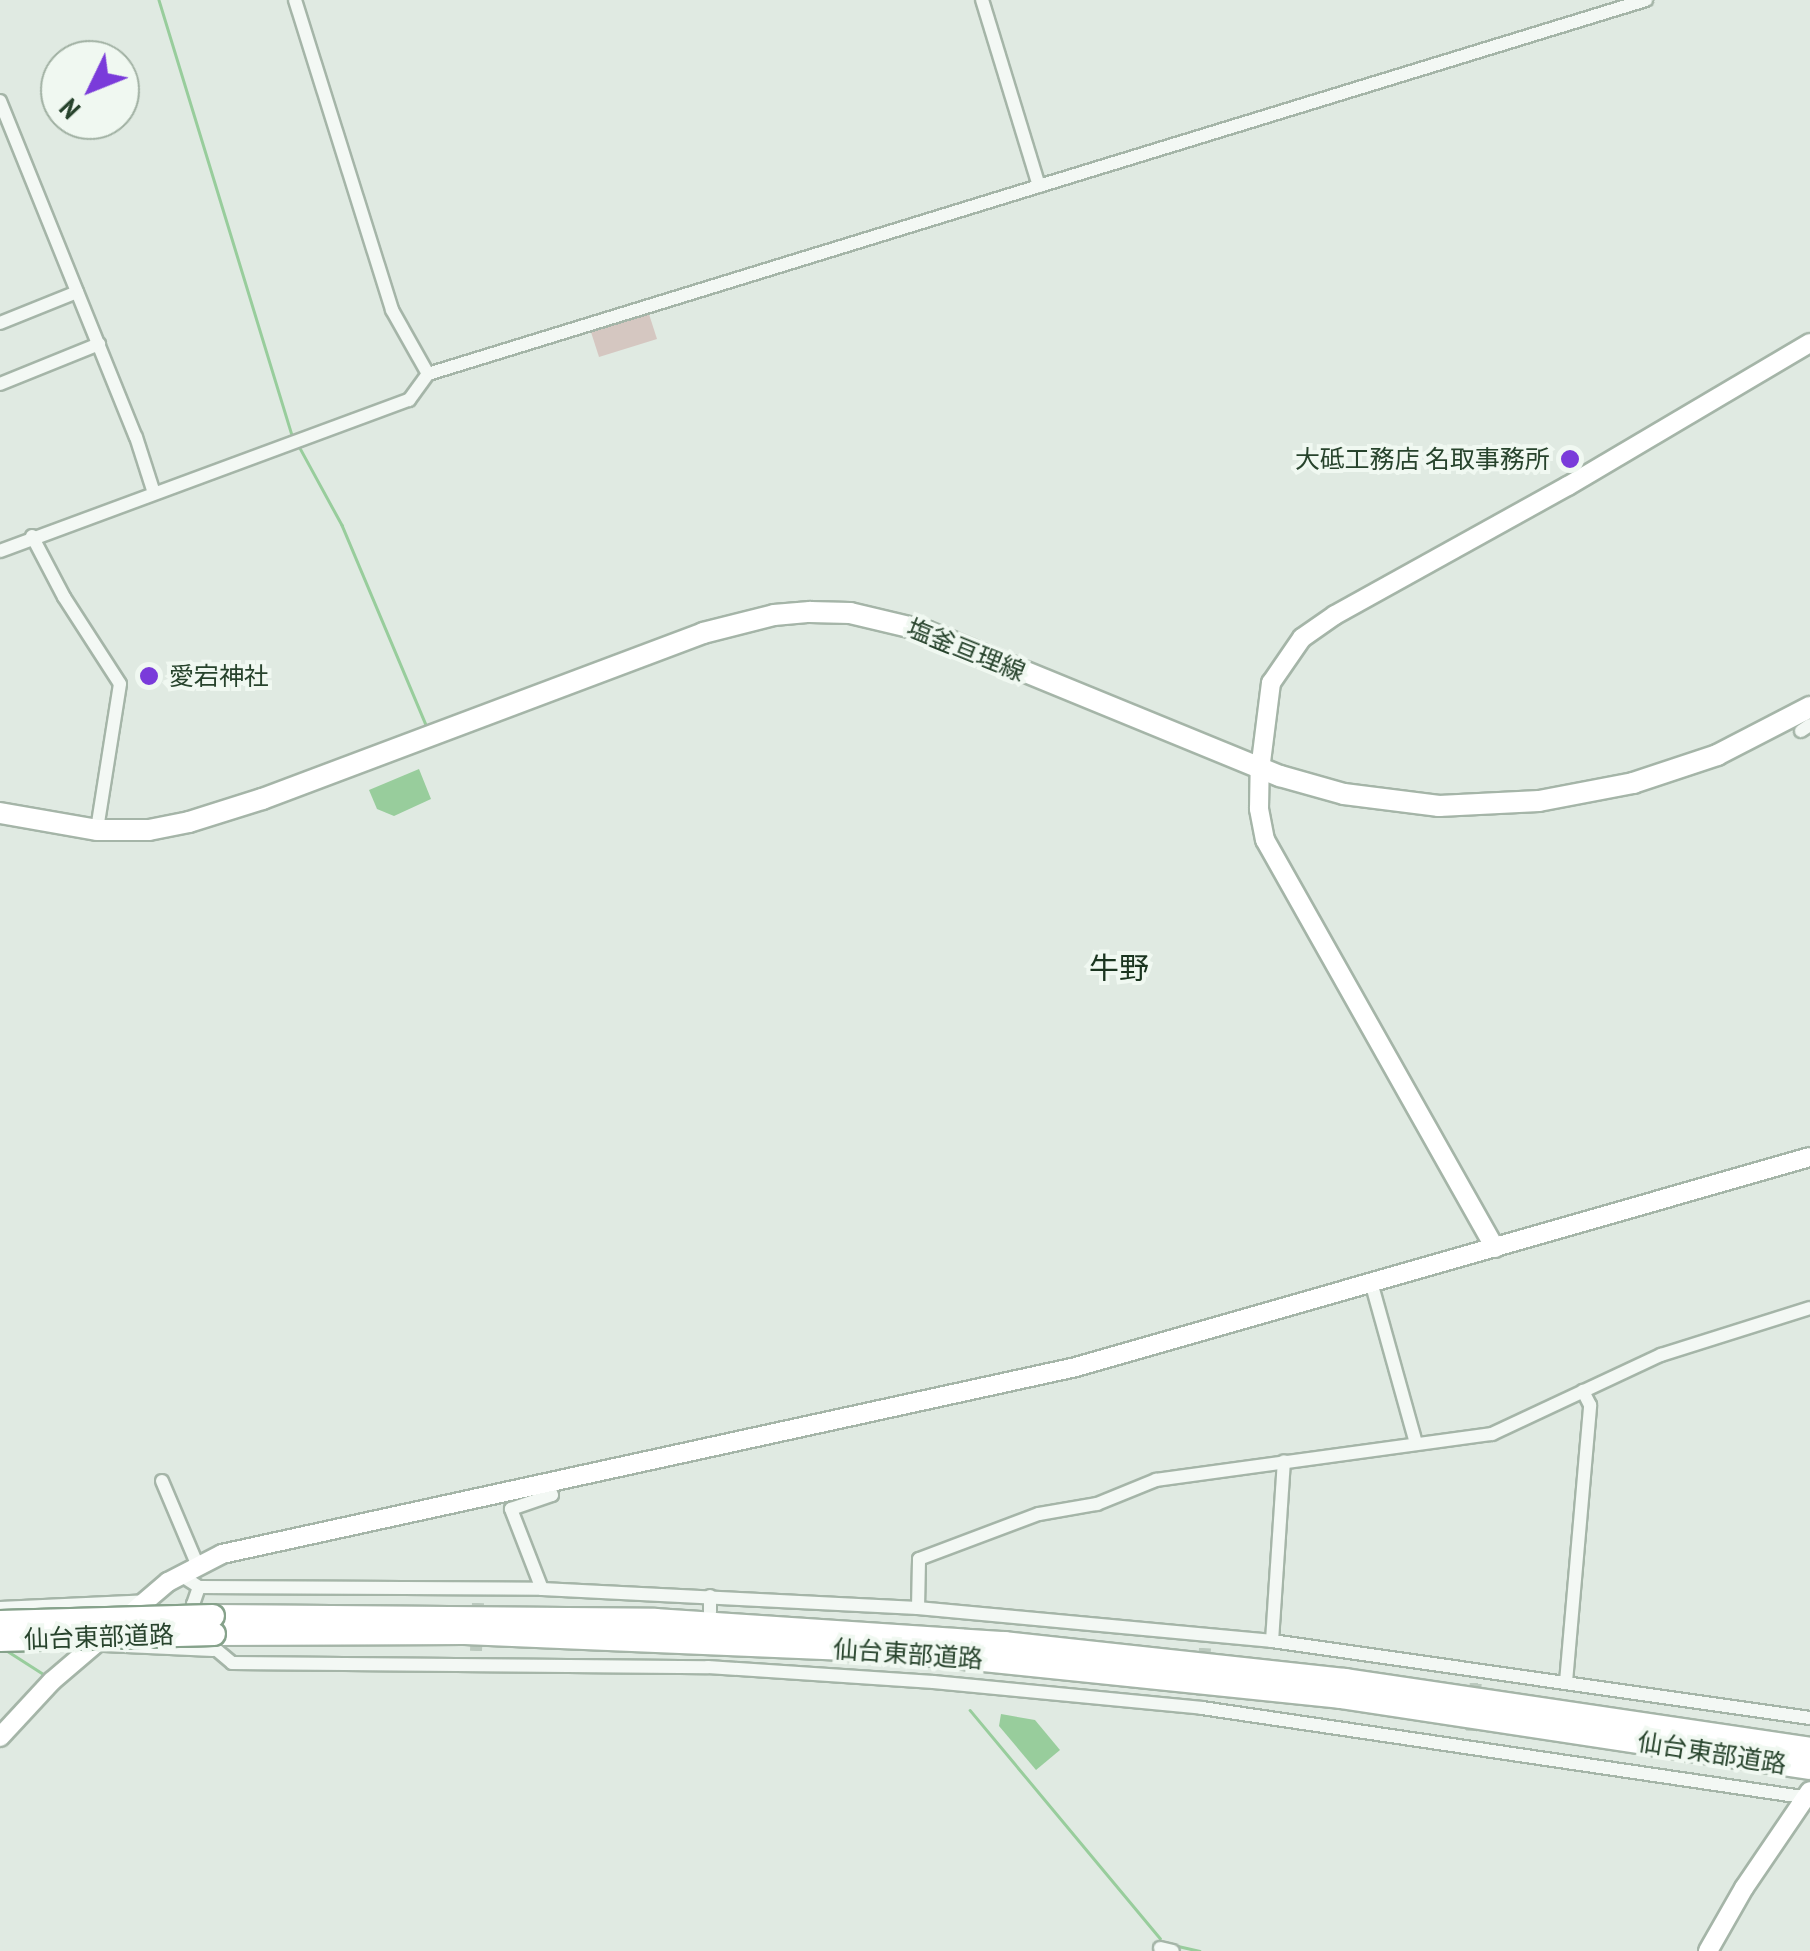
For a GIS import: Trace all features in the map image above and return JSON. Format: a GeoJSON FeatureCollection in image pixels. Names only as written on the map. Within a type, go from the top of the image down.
{"type":"FeatureCollection","features":[{"type":"Feature","properties":{"kind":"highway","name":"仙台東部道路"},"geometry":{"type":"LineString","coordinates":[[0,1640],[654,1620],[987,1641],[1345,1680],[1810,1749]]}},
{"type":"Feature","properties":{"kind":"highway","name":"仙台東部道路"},"geometry":{"type":"LineString","coordinates":[[0,1622],[213,1633],[522,1635],[913,1653],[1341,1697],[1810,1768]]}},
{"type":"Feature","properties":{"kind":"main road","name":"塩釜亘理線"},"geometry":{"type":"LineString","coordinates":[[0,813],[97,830],[148,830],[234,808],[703,633],[774,615],[810,612],[850,613],[926,630],[1260,770],[1344,794],[1439,806],[1539,801],[1633,783],[1718,755],[1810,706]]}},
{"type":"Feature","properties":{"kind":"street"},"geometry":{"type":"LineString","coordinates":[[295,0],[392,310],[428,374]]}},
{"type":"Feature","properties":{"kind":"street"},"geometry":{"type":"LineString","coordinates":[[982,0],[1039,186]]}},
{"type":"Feature","properties":{"kind":"street"},"geometry":{"type":"LineString","coordinates":[[0,552],[32,536],[409,400],[428,374],[1646,0]]}},
{"type":"Feature","properties":{"kind":"street"},"geometry":{"type":"LineString","coordinates":[[0,101],[99,344],[154,492]]}},
{"type":"Feature","properties":{"kind":"street"},"geometry":{"type":"LineString","coordinates":[[0,323],[77,292]]}},
{"type":"Feature","properties":{"kind":"street"},"geometry":{"type":"LineString","coordinates":[[1495,1248],[1272,856],[1260,824],[1260,770],[1271,683],[1302,638],[1810,343]]}},
{"type":"Feature","properties":{"kind":"street"},"geometry":{"type":"LineString","coordinates":[[0,384],[99,344]]}},
{"type":"Feature","properties":{"kind":"street"},"geometry":{"type":"LineString","coordinates":[[32,536],[64,597],[120,684],[97,830]]}},
{"type":"Feature","properties":{"kind":"street"},"geometry":{"type":"LineString","coordinates":[[0,1737],[98,1640],[179,1574],[234,1550],[1076,1367],[1810,1157]]}},
{"type":"Feature","properties":{"kind":"street"},"geometry":{"type":"LineString","coordinates":[[1371,1282],[1416,1443]]}},
{"type":"Feature","properties":{"kind":"street"},"geometry":{"type":"LineString","coordinates":[[918,1608],[919,1559],[1039,1514],[1096,1504],[1156,1480],[1492,1434],[1661,1355],[1810,1308]]}},
{"type":"Feature","properties":{"kind":"street"},"geometry":{"type":"LineString","coordinates":[[1566,1682],[1590,1405],[1583,1391]]}},
{"type":"Feature","properties":{"kind":"street"},"geometry":{"type":"LineString","coordinates":[[1272,1641],[1284,1460]]}},
{"type":"Feature","properties":{"kind":"street"},"geometry":{"type":"LineString","coordinates":[[162,1481],[197,1564]]}},
{"type":"Feature","properties":{"kind":"street"},"geometry":{"type":"LineString","coordinates":[[542,1589],[511,1509],[552,1495],[548,1483]]}},
{"type":"Feature","properties":{"kind":"street"},"geometry":{"type":"LineString","coordinates":[[179,1574],[199,1587],[479,1596],[542,1589],[918,1608],[1206,1641],[1272,1641],[1476,1676],[1566,1682],[1810,1718]]}},
{"type":"Feature","properties":{"kind":"street"},"geometry":{"type":"LineString","coordinates":[[199,1587],[194,1604],[232,1663],[476,1657],[709,1660],[1202,1702],[1470,1748],[1809,1795],[1744,1888],[1708,1951]]}},
{"type":"Feature","properties":{"kind":"street"},"geometry":{"type":"LineString","coordinates":[[710,1596],[710,1612]]}},
{"type":"Feature","properties":{"kind":"street"},"geometry":{"type":"LineString","coordinates":[[0,1608],[146,1602]]}},
{"type":"Feature","properties":{"kind":"street"},"geometry":{"type":"LineString","coordinates":[[98,1640],[121,1649],[213,1633]]}},
{"type":"Feature","properties":{"kind":"street"},"geometry":{"type":"LineString","coordinates":[[1470,1748],[1471,1731]]}},
{"type":"Feature","properties":{"kind":"shaded area"},"geometry":{"type":"Polygon","coordinates":[[[648,311],[657,339],[599,357],[590,329],[648,311]]]}},
{"type":"Feature","properties":{"kind":"shaded area"},"geometry":{"type":"Polygon","coordinates":[[[419,769],[431,799],[394,816],[377,809],[369,790],[419,769]]]}},
{"type":"Feature","properties":{"kind":"shaded area"},"geometry":{"type":"Polygon","coordinates":[[[1001,1714],[1035,1720],[1060,1750],[1036,1770],[999,1726],[1001,1714]]]}},
{"type":"Feature","properties":{"kind":"waterway"},"geometry":{"type":"LineString","coordinates":[[159,0],[293,437]]}},
{"type":"Feature","properties":{"kind":"waterway"},"geometry":{"type":"LineString","coordinates":[[300,448],[342,525],[427,727]]}},
{"type":"Feature","properties":{"kind":"waterway"},"geometry":{"type":"LineString","coordinates":[[6,1650],[42,1673]]}},
{"type":"Feature","properties":{"kind":"waterway"},"geometry":{"type":"LineString","coordinates":[[970,1710],[1160,1938]]}},
{"type":"Feature","properties":{"kind":"waterway"},"geometry":{"type":"LineString","coordinates":[[1178,1946],[1199,1951]]}},
{"type":"Feature","properties":{"kind":"tunnel"},"geometry":{"type":"LineString","coordinates":[[476,1651],[478,1603]]}},
{"type":"Feature","properties":{"kind":"tunnel"},"geometry":{"type":"LineString","coordinates":[[1202,1696],[1205,1648]]}},
{"type":"Feature","properties":{"kind":"tunnel"},"geometry":{"type":"LineString","coordinates":[[1471,1731],[1476,1681]]}},
{"type":"Feature","properties":{"kind":"place","name":"大砥工務店 名取事務所"},"geometry":{"type":"Point","coordinates":[1570,459]}},
{"type":"Feature","properties":{"kind":"place","name":"愛宕神社"},"geometry":{"type":"Point","coordinates":[149,676]}},
{"type":"Feature","properties":{"kind":"district","name":"牛野"},"geometry":{"type":"Point","coordinates":[1119,968]}}]}
